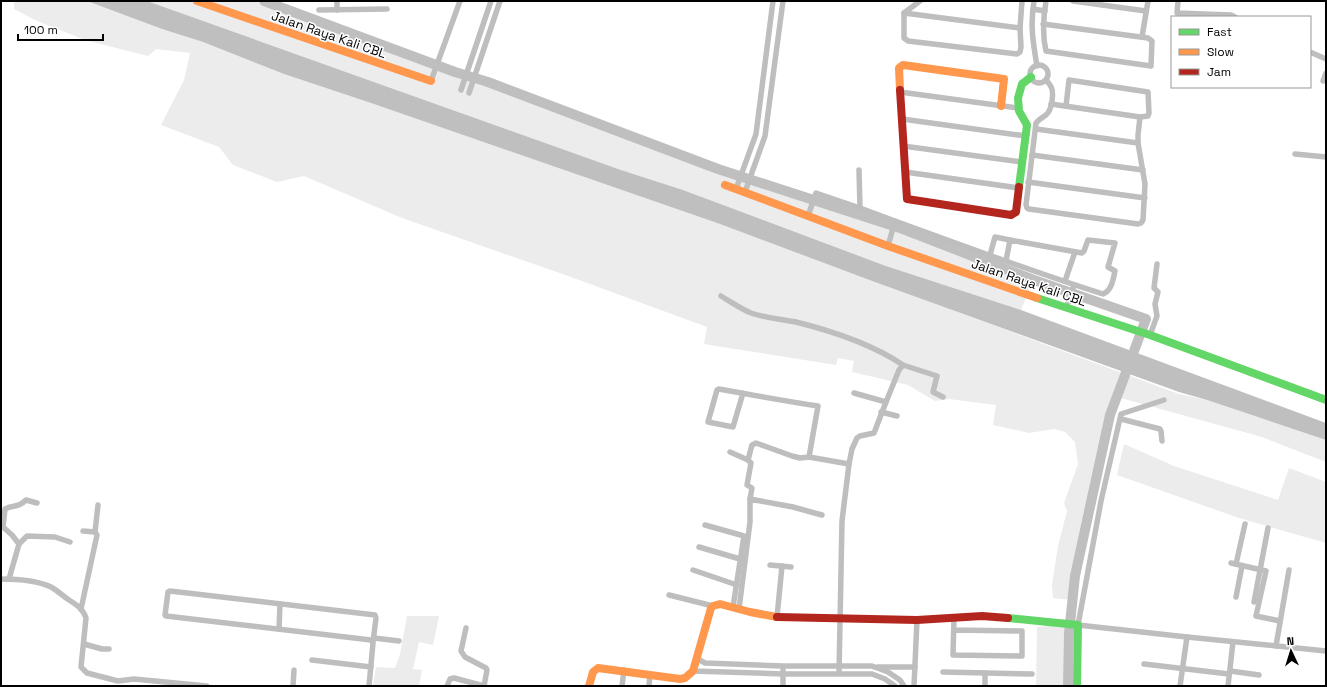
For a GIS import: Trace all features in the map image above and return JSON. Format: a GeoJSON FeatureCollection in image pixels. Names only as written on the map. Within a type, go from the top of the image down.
{"type":"FeatureCollection","features":[{"type":"Feature","properties":{"kind":"street","name":"Jalan Raya Kali CBL"},"geometry":{"type":"LineString","coordinates":[[197,1],[216,4],[431,81]]}},
{"type":"Feature","properties":{"kind":"street"},"geometry":{"type":"LineString","coordinates":[[337,1],[337,10]]}},
{"type":"Feature","properties":{"kind":"street"},"geometry":{"type":"LineString","coordinates":[[431,81],[460,1]]}},
{"type":"Feature","properties":{"kind":"street"},"geometry":{"type":"LineString","coordinates":[[461,90],[491,1]]}},
{"type":"Feature","properties":{"kind":"street"},"geometry":{"type":"LineString","coordinates":[[469,93],[500,1]]}},
{"type":"Feature","properties":{"kind":"street"},"geometry":{"type":"LineString","coordinates":[[736,189],[756,134],[773,1]]}},
{"type":"Feature","properties":{"kind":"street"},"geometry":{"type":"LineString","coordinates":[[745,192],[765,136],[783,1]]}},
{"type":"Feature","properties":{"kind":"street"},"geometry":{"type":"LineString","coordinates":[[904,13],[920,1]]}},
{"type":"Feature","properties":{"kind":"street"},"geometry":{"type":"LineString","coordinates":[[904,13],[904,38],[908,40],[1017,54],[1020,52],[1021,47],[1020,28],[1022,1],[1018,1]]}},
{"type":"Feature","properties":{"kind":"street"},"geometry":{"type":"LineString","coordinates":[[1034,1],[1031,21],[1037,66]]}},
{"type":"Feature","properties":{"kind":"street"},"geometry":{"type":"LineString","coordinates":[[1043,24],[1148,38],[1152,41],[1151,66],[1046,51],[1043,36],[1043,24],[1046,1]]}},
{"type":"Feature","properties":{"kind":"street"},"geometry":{"type":"LineString","coordinates":[[1073,1],[1146,11]]}},
{"type":"Feature","properties":{"kind":"street"},"geometry":{"type":"LineString","coordinates":[[1142,37],[1148,1]]}},
{"type":"Feature","properties":{"kind":"street"},"geometry":{"type":"LineString","coordinates":[[1178,1],[1177,13],[1233,16]]}},
{"type":"Feature","properties":{"kind":"street"},"geometry":{"type":"LineString","coordinates":[[319,10],[387,9]]}},
{"type":"Feature","properties":{"kind":"street"},"geometry":{"type":"LineString","coordinates":[[1033,9],[1045,11]]}},
{"type":"Feature","properties":{"kind":"street"},"geometry":{"type":"LineString","coordinates":[[904,13],[1020,28]]}},
{"type":"Feature","properties":{"kind":"street"},"geometry":{"type":"LineString","coordinates":[[1311,52],[1326,59]]}},
{"type":"Feature","properties":{"kind":"street"},"geometry":{"type":"LineString","coordinates":[[1001,106],[1004,79],[903,64],[899,68],[906,197],[909,200],[1011,215],[1016,212],[1027,125],[1026,120],[1020,114],[1018,108],[1020,85],[1031,77]]}},
{"type":"Feature","properties":{"kind":"street"},"geometry":{"type":"LineString","coordinates":[[1037,66],[1045,68],[1048,72],[1046,80],[1042,83],[1033,81],[1031,77],[1033,68],[1037,66]]}},
{"type":"Feature","properties":{"kind":"street"},"geometry":{"type":"LineString","coordinates":[[1323,81],[1326,73]]}},
{"type":"Feature","properties":{"kind":"street"},"geometry":{"type":"LineString","coordinates":[[1046,80],[1051,85],[1051,104],[1046,114],[1036,123],[1026,205],[1029,209],[1130,223],[1141,223],[1143,220],[1145,184],[1138,143],[1140,117]]}},
{"type":"Feature","properties":{"kind":"street"},"geometry":{"type":"LineString","coordinates":[[1051,104],[1140,117],[1148,116],[1149,95],[1148,92],[1145,91],[1069,80],[1066,106]]}},
{"type":"Feature","properties":{"kind":"street"},"geometry":{"type":"LineString","coordinates":[[900,92],[1018,108]]}},
{"type":"Feature","properties":{"kind":"street"},"geometry":{"type":"LineString","coordinates":[[761,95],[770,96]]}},
{"type":"Feature","properties":{"kind":"street"},"geometry":{"type":"LineString","coordinates":[[902,119],[1026,136]]}},
{"type":"Feature","properties":{"kind":"street"},"geometry":{"type":"LineString","coordinates":[[1036,129],[1138,143]]}},
{"type":"Feature","properties":{"kind":"street"},"geometry":{"type":"LineString","coordinates":[[903,146],[1022,162]]}},
{"type":"Feature","properties":{"kind":"street"},"geometry":{"type":"LineString","coordinates":[[1295,154],[1326,157]]}},
{"type":"Feature","properties":{"kind":"street"},"geometry":{"type":"LineString","coordinates":[[1032,155],[1143,170]]}},
{"type":"Feature","properties":{"kind":"street"},"geometry":{"type":"LineString","coordinates":[[860,170],[860,208]]}},
{"type":"Feature","properties":{"kind":"street"},"geometry":{"type":"LineString","coordinates":[[905,172],[1019,188]]}},
{"type":"Feature","properties":{"kind":"street"},"geometry":{"type":"LineString","coordinates":[[1028,182],[1145,198]]}},
{"type":"Feature","properties":{"kind":"street","name":"Jalan Raya Kali CBL"},"geometry":{"type":"LineString","coordinates":[[725,185],[888,246],[1066,308],[1152,332],[1326,400]]}},
{"type":"Feature","properties":{"kind":"street"},"geometry":{"type":"LineString","coordinates":[[808,216],[816,193],[895,222],[1006,261],[1065,281],[1074,286],[1103,294],[1111,287],[1115,271],[1108,267],[1115,243],[1088,240],[1084,252],[1075,252],[995,237],[990,255]]}},
{"type":"Feature","properties":{"kind":"street"},"geometry":{"type":"LineString","coordinates":[[888,246],[895,222]]}},
{"type":"Feature","properties":{"kind":"street"},"geometry":{"type":"LineString","coordinates":[[1006,261],[1010,240]]}},
{"type":"Feature","properties":{"kind":"street"},"geometry":{"type":"LineString","coordinates":[[1065,281],[1075,252]]}},
{"type":"Feature","properties":{"kind":"street"},"geometry":{"type":"LineString","coordinates":[[1152,332],[1157,316],[1155,304],[1158,292],[1155,290],[1157,264]]}},
{"type":"Feature","properties":{"kind":"street"},"geometry":{"type":"LineString","coordinates":[[1066,308],[1074,286]]}},
{"type":"Feature","properties":{"kind":"street"},"geometry":{"type":"LineString","coordinates":[[722,296],[750,313],[795,322],[836,334],[888,355],[903,365],[937,376],[932,392],[943,397]]}},
{"type":"Feature","properties":{"kind":"street"},"geometry":{"type":"LineString","coordinates":[[839,673],[842,521],[852,449],[857,438],[874,433],[881,412],[899,370],[903,365]]}},
{"type":"Feature","properties":{"kind":"street"},"geometry":{"type":"LineString","coordinates":[[742,393],[733,427],[708,422],[718,389],[742,393],[818,406],[819,408],[809,457]]}},
{"type":"Feature","properties":{"kind":"street"},"geometry":{"type":"LineString","coordinates":[[854,393],[886,402]]}},
{"type":"Feature","properties":{"kind":"street"},"geometry":{"type":"LineString","coordinates":[[1078,686],[1077,625],[1111,454],[1122,414],[1164,400]]}},
{"type":"Feature","properties":{"kind":"street"},"geometry":{"type":"LineString","coordinates":[[881,412],[897,416]]}},
{"type":"Feature","properties":{"kind":"street"},"geometry":{"type":"LineString","coordinates":[[1121,419],[1160,429],[1162,441]]}},
{"type":"Feature","properties":{"kind":"street"},"geometry":{"type":"LineString","coordinates":[[748,460],[752,445],[756,443],[800,458],[809,457],[849,464]]}},
{"type":"Feature","properties":{"kind":"street"},"geometry":{"type":"LineString","coordinates":[[730,452],[748,460],[751,463],[747,485],[752,488],[750,499],[750,522],[736,608]]}},
{"type":"Feature","properties":{"kind":"street"},"geometry":{"type":"LineString","coordinates":[[750,499],[793,507],[822,515]]}},
{"type":"Feature","properties":{"kind":"street"},"geometry":{"type":"LineString","coordinates":[[19,544],[2,526],[4,512],[7,507],[20,506],[26,500],[37,503]]}},
{"type":"Feature","properties":{"kind":"street"},"geometry":{"type":"LineString","coordinates":[[81,609],[97,535],[95,532],[98,505]]}},
{"type":"Feature","properties":{"kind":"street"},"geometry":{"type":"LineString","coordinates":[[1236,597],[1236,564],[1245,524]]}},
{"type":"Feature","properties":{"kind":"street"},"geometry":{"type":"LineString","coordinates":[[705,526],[744,536],[737,585],[736,608]]}},
{"type":"Feature","properties":{"kind":"street"},"geometry":{"type":"LineString","coordinates":[[1254,602],[1268,528]]}},
{"type":"Feature","properties":{"kind":"street"},"geometry":{"type":"LineString","coordinates":[[83,531],[95,532]]}},
{"type":"Feature","properties":{"kind":"street"},"geometry":{"type":"LineString","coordinates":[[9,579],[19,544],[27,536],[55,537],[70,542]]}},
{"type":"Feature","properties":{"kind":"street"},"geometry":{"type":"LineString","coordinates":[[699,547],[740,559]]}},
{"type":"Feature","properties":{"kind":"street"},"geometry":{"type":"LineString","coordinates":[[1236,564],[1266,571],[1256,616],[1280,621]]}},
{"type":"Feature","properties":{"kind":"street"},"geometry":{"type":"LineString","coordinates":[[770,565],[791,567]]}},
{"type":"Feature","properties":{"kind":"street"},"geometry":{"type":"LineString","coordinates":[[777,617],[782,566]]}},
{"type":"Feature","properties":{"kind":"street"},"geometry":{"type":"LineString","coordinates":[[693,570],[737,585]]}},
{"type":"Feature","properties":{"kind":"street"},"geometry":{"type":"LineString","coordinates":[[1276,646],[1289,570]]}},
{"type":"Feature","properties":{"kind":"street"},"geometry":{"type":"LineString","coordinates":[[1,579],[36,582],[51,587],[81,609],[86,618],[81,667],[87,673],[118,682],[134,679],[155,683],[207,686]]}},
{"type":"Feature","properties":{"kind":"street"},"geometry":{"type":"LineString","coordinates":[[369,686],[373,640],[376,618],[375,615],[169,591],[166,616],[370,640],[373,640],[400,641]]}},
{"type":"Feature","properties":{"kind":"street"},"geometry":{"type":"LineString","coordinates":[[669,595],[714,606]]}},
{"type":"Feature","properties":{"kind":"street"},"geometry":{"type":"LineString","coordinates":[[279,630],[280,604]]}},
{"type":"Feature","properties":{"kind":"street"},"geometry":{"type":"LineString","coordinates":[[589,686],[593,672],[597,668],[624,670],[680,679],[685,678],[693,671],[711,608],[720,604],[777,617],[917,620],[982,616],[1064,623],[1326,651]]}},
{"type":"Feature","properties":{"kind":"street"},"geometry":{"type":"LineString","coordinates":[[954,618],[954,630],[954,655],[1022,656],[1022,631],[954,630]]}},
{"type":"Feature","properties":{"kind":"street"},"geometry":{"type":"LineString","coordinates":[[914,686],[917,620]]}},
{"type":"Feature","properties":{"kind":"street"},"geometry":{"type":"LineString","coordinates":[[447,686],[450,679],[454,678],[484,686],[486,668],[465,656],[461,651],[466,628]]}},
{"type":"Feature","properties":{"kind":"street"},"geometry":{"type":"LineString","coordinates":[[1180,686],[1187,637]]}},
{"type":"Feature","properties":{"kind":"street"},"geometry":{"type":"LineString","coordinates":[[1228,686],[1233,642]]}},
{"type":"Feature","properties":{"kind":"street"},"geometry":{"type":"LineString","coordinates":[[84,644],[102,649],[109,648]]}},
{"type":"Feature","properties":{"kind":"street"},"geometry":{"type":"LineString","coordinates":[[696,658],[706,663],[783,666],[915,667]]}},
{"type":"Feature","properties":{"kind":"street"},"geometry":{"type":"LineString","coordinates":[[312,660],[371,667]]}},
{"type":"Feature","properties":{"kind":"street"},"geometry":{"type":"LineString","coordinates":[[1144,664],[1182,669],[1259,675]]}},
{"type":"Feature","properties":{"kind":"street"},"geometry":{"type":"LineString","coordinates":[[783,666],[783,686]]}},
{"type":"Feature","properties":{"kind":"street"},"geometry":{"type":"LineString","coordinates":[[872,666],[888,672],[900,680],[904,686]]}},
{"type":"Feature","properties":{"kind":"street"},"geometry":{"type":"LineString","coordinates":[[294,670],[294,686]]}},
{"type":"Feature","properties":{"kind":"street"},"geometry":{"type":"LineString","coordinates":[[622,686],[624,670]]}},
{"type":"Feature","properties":{"kind":"street"},"geometry":{"type":"LineString","coordinates":[[693,671],[783,674],[872,674],[885,679],[896,686]]}},
{"type":"Feature","properties":{"kind":"street"},"geometry":{"type":"LineString","coordinates":[[942,672],[1032,674]]}},
{"type":"Feature","properties":{"kind":"street"},"geometry":{"type":"LineString","coordinates":[[985,673],[985,686]]}},
{"type":"Feature","properties":{"kind":"street"},"geometry":{"type":"LineString","coordinates":[[649,686],[650,675]]}},
{"type":"Feature","properties":{"kind":"shaded area"},"geometry":{"type":"Polygon","coordinates":[[[14,1],[87,1],[162,29],[203,42],[284,74],[720,224],[1179,394],[1207,400],[1326,440],[1326,462],[1262,437],[1117,397],[1110,415],[1075,576],[1073,600],[1053,598],[1052,585],[1058,546],[1067,511],[1064,503],[1078,464],[1075,442],[1065,432],[1054,429],[1029,433],[993,425],[996,405],[949,399],[935,401],[908,385],[852,372],[854,361],[838,358],[836,365],[704,344],[707,327],[571,277],[402,218],[304,176],[277,182],[233,165],[219,147],[161,125],[184,80],[190,53],[156,49],[148,56],[85,40],[37,21],[14,9],[14,1]]]}},
{"type":"Feature","properties":{"kind":"shaded area"},"geometry":{"type":"Polygon","coordinates":[[[87,1],[147,1],[621,170],[683,190],[886,266],[1021,310],[1326,423],[1326,440],[1179,392],[720,224],[284,74],[203,42],[162,29],[87,1]]]}},
{"type":"Feature","properties":{"kind":"shaded area"},"geometry":{"type":"Polygon","coordinates":[[[147,1],[254,1],[1033,280],[1021,310],[886,266],[683,190],[621,170],[147,1]]]}},
{"type":"Feature","properties":{"kind":"shaded area"},"geometry":{"type":"Polygon","coordinates":[[[1124,444],[1174,466],[1278,500],[1289,468],[1326,482],[1326,543],[1239,518],[1117,475],[1124,444]]]}},
{"type":"Feature","properties":{"kind":"shaded area"},"geometry":{"type":"Polygon","coordinates":[[[407,616],[439,616],[433,645],[419,642],[413,669],[422,670],[419,686],[373,686],[376,667],[395,668],[400,654],[407,616]]]}},
{"type":"Feature","properties":{"kind":"shaded area"},"geometry":{"type":"Polygon","coordinates":[[[1070,624],[1068,686],[1036,686],[1037,627],[1070,624]]]}},
{"type":"Feature","properties":{"kind":"waterway"},"geometry":{"type":"LineString","coordinates":[[264,1],[455,72],[488,82],[718,169],[903,229],[1034,280],[1146,319],[1110,415],[1075,576],[1069,633],[1068,686]]}},
{"type":"Feature","properties":{"kind":"traffic: fast"},"geometry":{"type":"LineString","coordinates":[[1019,187],[1027,125],[1019,111],[1018,98],[1022,84],[1031,77]]}},
{"type":"Feature","properties":{"kind":"traffic: fast"},"geometry":{"type":"LineString","coordinates":[[1037,298],[1150,335],[1326,400]]}},
{"type":"Feature","properties":{"kind":"traffic: fast"},"geometry":{"type":"LineString","coordinates":[[1008,618],[1078,625],[1077,686]]}},
{"type":"Feature","properties":{"kind":"traffic: slow"},"geometry":{"type":"LineString","coordinates":[[197,1],[431,81]]}},
{"type":"Feature","properties":{"kind":"traffic: slow"},"geometry":{"type":"LineString","coordinates":[[900,90],[899,68],[903,65],[1004,79],[1001,106]]}},
{"type":"Feature","properties":{"kind":"traffic: slow"},"geometry":{"type":"LineString","coordinates":[[725,185],[888,246],[1037,298]]}},
{"type":"Feature","properties":{"kind":"traffic: slow"},"geometry":{"type":"LineString","coordinates":[[589,686],[593,672],[598,668],[680,679],[685,678],[693,671],[711,608],[713,606],[720,604],[777,617]]}},
{"type":"Feature","properties":{"kind":"traffic: jam"},"geometry":{"type":"LineString","coordinates":[[900,90],[907,199],[1011,215],[1016,212],[1019,187]]}},
{"type":"Feature","properties":{"kind":"traffic: jam"},"geometry":{"type":"LineString","coordinates":[[777,617],[917,620],[982,616],[1008,618]]}}]}
